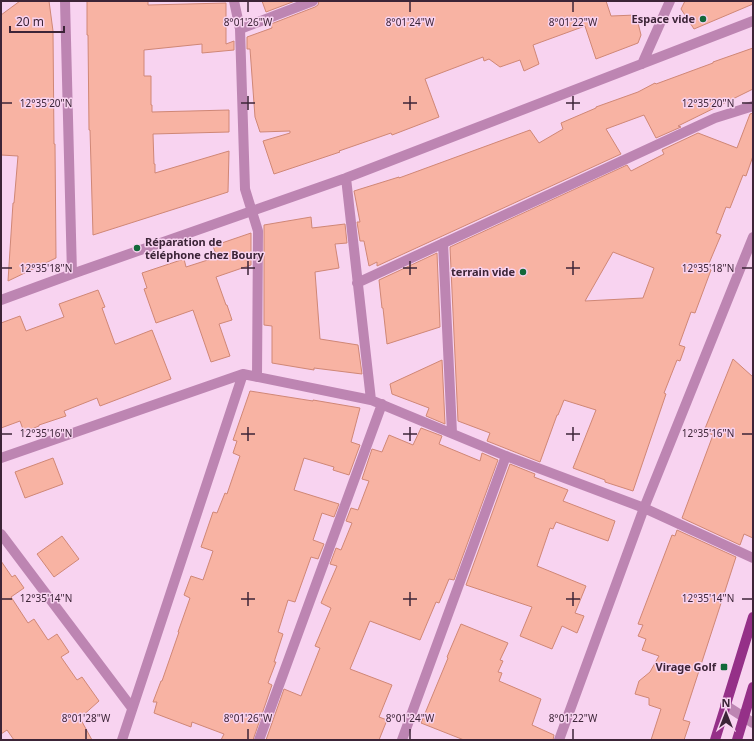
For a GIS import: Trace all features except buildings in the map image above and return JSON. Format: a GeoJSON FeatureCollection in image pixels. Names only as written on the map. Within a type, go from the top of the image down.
{"type":"FeatureCollection","features":[{"type":"Feature","properties":{"kind":"main road"},"geometry":{"type":"LineString","coordinates":[[715,740],[753,617]]}},
{"type":"Feature","properties":{"kind":"main road"},"geometry":{"type":"LineString","coordinates":[[737,740],[753,687]]}},
{"type":"Feature","properties":{"kind":"street"},"geometry":{"type":"LineString","coordinates":[[65,1],[72,274]]}},
{"type":"Feature","properties":{"kind":"street"},"geometry":{"type":"LineString","coordinates":[[234,1],[240,29],[245,188],[258,231],[257,377]]}},
{"type":"Feature","properties":{"kind":"street"},"geometry":{"type":"LineString","coordinates":[[240,29],[313,1]]}},
{"type":"Feature","properties":{"kind":"street"},"geometry":{"type":"LineString","coordinates":[[642,64],[670,1]]}},
{"type":"Feature","properties":{"kind":"street"},"geometry":{"type":"LineString","coordinates":[[1,300],[346,178],[753,22]]}},
{"type":"Feature","properties":{"kind":"street"},"geometry":{"type":"LineString","coordinates":[[357,283],[715,118],[753,106]]}},
{"type":"Feature","properties":{"kind":"street"},"geometry":{"type":"LineString","coordinates":[[346,178],[371,400]]}},
{"type":"Feature","properties":{"kind":"street"},"geometry":{"type":"LineString","coordinates":[[559,740],[644,508],[753,237]]}},
{"type":"Feature","properties":{"kind":"street"},"geometry":{"type":"LineString","coordinates":[[443,243],[452,434]]}},
{"type":"Feature","properties":{"kind":"street"},"geometry":{"type":"LineString","coordinates":[[122,740],[243,374]]}},
{"type":"Feature","properties":{"kind":"street"},"geometry":{"type":"LineString","coordinates":[[1,458],[243,374],[371,400],[506,456],[644,508],[753,558]]}},
{"type":"Feature","properties":{"kind":"street"},"geometry":{"type":"LineString","coordinates":[[259,740],[382,404]]}},
{"type":"Feature","properties":{"kind":"street"},"geometry":{"type":"LineString","coordinates":[[402,740],[506,456]]}},
{"type":"Feature","properties":{"kind":"street"},"geometry":{"type":"LineString","coordinates":[[1,534],[132,708]]}},
{"type":"Feature","properties":{"kind":"street"},"geometry":{"type":"LineString","coordinates":[[725,705],[753,723]]}},
{"type":"Feature","properties":{"kind":"place","name":"Espace vide"},"geometry":{"type":"Point","coordinates":[703,19]}},
{"type":"Feature","properties":{"kind":"place","name":"Réparation de téléphone chez Boury"},"geometry":{"type":"Point","coordinates":[137,248]}},
{"type":"Feature","properties":{"kind":"place","name":"terrain vide"},"geometry":{"type":"Point","coordinates":[523,272]}},
{"type":"Feature","properties":{"kind":"place","name":"Virage Golf"},"geometry":{"type":"Point","coordinates":[724,667]}}]}
